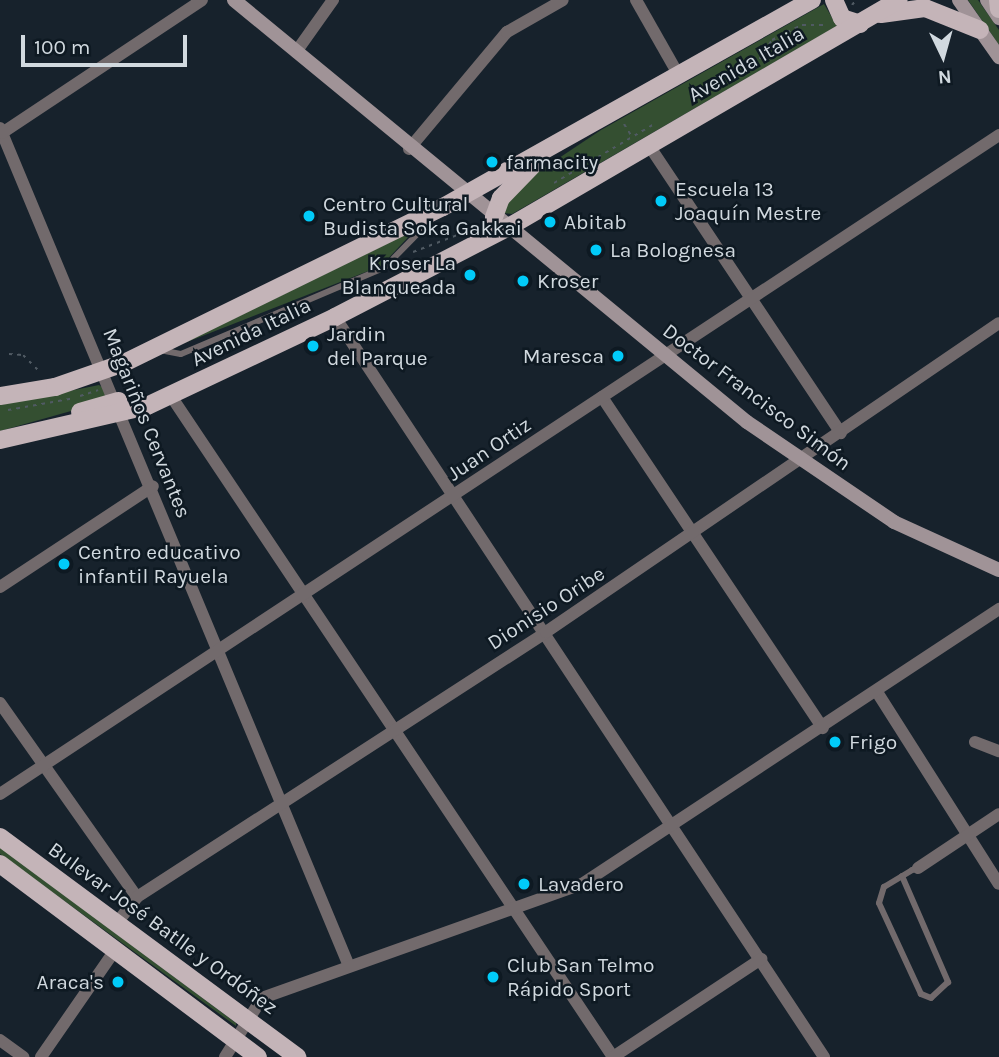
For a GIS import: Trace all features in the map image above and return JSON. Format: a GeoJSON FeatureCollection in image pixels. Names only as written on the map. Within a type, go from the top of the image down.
{"type":"FeatureCollection","features":[{"type":"Feature","properties":{"kind":"main road","name":"Avenida Italia"},"geometry":{"type":"LineString","coordinates":[[0,396],[46,389],[105,370],[443,207],[547,152],[678,74],[812,0]]}},
{"type":"Feature","properties":{"kind":"main road"},"geometry":{"type":"LineString","coordinates":[[834,0],[842,18],[925,8],[980,30]]}},
{"type":"Feature","properties":{"kind":"main road","name":"Avenida Italia"},"geometry":{"type":"LineString","coordinates":[[0,440],[41,433],[120,407],[171,396],[335,317],[501,223],[650,147],[871,13],[898,0]]}},
{"type":"Feature","properties":{"kind":"main road"},"geometry":{"type":"LineString","coordinates":[[998,0],[999,9]]}},
{"type":"Feature","properties":{"kind":"main road"},"geometry":{"type":"LineString","coordinates":[[501,223],[501,198],[547,152]]}},
{"type":"Feature","properties":{"kind":"main road","name":"Bulevar José Batlle y Ordóñez"},"geometry":{"type":"LineString","coordinates":[[0,837],[298,1057]]}},
{"type":"Feature","properties":{"kind":"main road"},"geometry":{"type":"LineString","coordinates":[[0,864],[258,1057]]}},
{"type":"Feature","properties":{"kind":"street"},"geometry":{"type":"LineString","coordinates":[[1,131],[202,0]]}},
{"type":"Feature","properties":{"kind":"street","name":"Doctor Francisco Simón"},"geometry":{"type":"LineString","coordinates":[[234,0],[409,149],[801,461],[894,522],[999,570]]}},
{"type":"Feature","properties":{"kind":"street"},"geometry":{"type":"LineString","coordinates":[[296,52],[333,0]]}},
{"type":"Feature","properties":{"kind":"street"},"geometry":{"type":"LineString","coordinates":[[409,149],[507,32],[563,0]]}},
{"type":"Feature","properties":{"kind":"street"},"geometry":{"type":"LineString","coordinates":[[636,0],[678,74]]}},
{"type":"Feature","properties":{"kind":"street"},"geometry":{"type":"LineString","coordinates":[[959,0],[999,57]]}},
{"type":"Feature","properties":{"kind":"street"},"geometry":{"type":"LineString","coordinates":[[986,0],[999,18]]}},
{"type":"Feature","properties":{"kind":"street","name":"Magariños Cervantes"},"geometry":{"type":"LineString","coordinates":[[1,131],[105,370],[349,966]]}},
{"type":"Feature","properties":{"kind":"street","name":"Juan Ortiz"},"geometry":{"type":"LineString","coordinates":[[0,794],[999,135]]}},
{"type":"Feature","properties":{"kind":"street"},"geometry":{"type":"LineString","coordinates":[[650,147],[841,433]]}},
{"type":"Feature","properties":{"kind":"street"},"geometry":{"type":"LineString","coordinates":[[335,317],[546,632],[824,1057]]}},
{"type":"Feature","properties":{"kind":"street","name":"Dionisio Oribe"},"geometry":{"type":"LineString","coordinates":[[116,924],[137,897],[546,632],[801,461],[999,323]]}},
{"type":"Feature","properties":{"kind":"street"},"geometry":{"type":"LineString","coordinates":[[171,396],[305,592],[512,909],[613,1057],[761,959]]}},
{"type":"Feature","properties":{"kind":"street"},"geometry":{"type":"LineString","coordinates":[[602,397],[823,728]]}},
{"type":"Feature","properties":{"kind":"street"},"geometry":{"type":"LineString","coordinates":[[0,587],[153,486]]}},
{"type":"Feature","properties":{"kind":"street"},"geometry":{"type":"LineString","coordinates":[[225,1057],[246,1017],[262,998],[582,884],[823,728],[999,609]]}},
{"type":"Feature","properties":{"kind":"street"},"geometry":{"type":"LineString","coordinates":[[877,692],[999,884]]}},
{"type":"Feature","properties":{"kind":"street"},"geometry":{"type":"LineString","coordinates":[[0,702],[137,897]]}},
{"type":"Feature","properties":{"kind":"street"},"geometry":{"type":"LineString","coordinates":[[975,742],[999,751]]}},
{"type":"Feature","properties":{"kind":"street"},"geometry":{"type":"LineString","coordinates":[[918,868],[999,814]]}},
{"type":"Feature","properties":{"kind":"street"},"geometry":{"type":"LineString","coordinates":[[41,1057],[115,950]]}},
{"type":"Feature","properties":{"kind":"street"},"geometry":{"type":"LineString","coordinates":[[0,1040],[23,1057]]}},
{"type":"Feature","properties":{"kind":"lane","name":"Avenida Italia"},"geometry":{"type":"LineString","coordinates":[[153,348],[181,355],[384,268],[443,207]]}},
{"type":"Feature","properties":{"kind":"lane"},"geometry":{"type":"LineString","coordinates":[[902,876],[948,982],[931,998],[921,994],[879,903],[884,887],[902,876],[918,868]]}},
{"type":"Feature","properties":{"kind":"path"},"geometry":{"type":"LineString","coordinates":[[744,74],[772,40],[802,25],[842,18],[856,0]]}},
{"type":"Feature","properties":{"kind":"path"},"geometry":{"type":"LineString","coordinates":[[616,111],[629,134],[650,147]]}},
{"type":"Feature","properties":{"kind":"path"},"geometry":{"type":"LineString","coordinates":[[552,184],[629,134],[659,123]]}},
{"type":"Feature","properties":{"kind":"path"},"geometry":{"type":"LineString","coordinates":[[406,254],[501,223]]}},
{"type":"Feature","properties":{"kind":"path"},"geometry":{"type":"LineString","coordinates":[[9,354],[36,364],[46,389]]}},
{"type":"Feature","properties":{"kind":"green space"},"geometry":{"type":"Polygon","coordinates":[[[968,0],[978,0],[999,30],[999,45],[968,0]]]}},
{"type":"Feature","properties":{"kind":"green space"},"geometry":{"type":"Polygon","coordinates":[[[824,4],[837,26],[512,214],[503,213],[504,200],[535,174],[601,130],[824,4]]]}},
{"type":"Feature","properties":{"kind":"green space"},"geometry":{"type":"Polygon","coordinates":[[[413,231],[381,266],[182,344],[413,231]]]}},
{"type":"Feature","properties":{"kind":"green space"},"geometry":{"type":"Polygon","coordinates":[[[99,385],[108,391],[103,402],[0,431],[0,405],[99,385]]]}},
{"type":"Feature","properties":{"kind":"green space"},"geometry":{"type":"Polygon","coordinates":[[[0,847],[236,1023],[236,1026],[0,854],[0,847]]]}},
{"type":"Feature","properties":{"kind":"place","name":"farmacity"},"geometry":{"type":"Point","coordinates":[492,162]}},
{"type":"Feature","properties":{"kind":"place","name":"Escuela 13 Joaquín Mestre"},"geometry":{"type":"Point","coordinates":[661,201]}},
{"type":"Feature","properties":{"kind":"place","name":"Centro Cultural Budista Soka Gakkai"},"geometry":{"type":"Point","coordinates":[309,216]}},
{"type":"Feature","properties":{"kind":"place","name":"Abitab"},"geometry":{"type":"Point","coordinates":[550,222]}},
{"type":"Feature","properties":{"kind":"place","name":"La Bolognesa"},"geometry":{"type":"Point","coordinates":[596,250]}},
{"type":"Feature","properties":{"kind":"place","name":"Kroser La Blanqueada"},"geometry":{"type":"Point","coordinates":[470,275]}},
{"type":"Feature","properties":{"kind":"place","name":"Kroser"},"geometry":{"type":"Point","coordinates":[523,281]}},
{"type":"Feature","properties":{"kind":"place","name":"Jardin del Parque"},"geometry":{"type":"Point","coordinates":[313,346]}},
{"type":"Feature","properties":{"kind":"place","name":"Maresca"},"geometry":{"type":"Point","coordinates":[618,356]}},
{"type":"Feature","properties":{"kind":"place","name":"Centro educativo infantil Rayuela"},"geometry":{"type":"Point","coordinates":[64,564]}},
{"type":"Feature","properties":{"kind":"place","name":"Frigo"},"geometry":{"type":"Point","coordinates":[835,742]}},
{"type":"Feature","properties":{"kind":"place","name":"Lavadero"},"geometry":{"type":"Point","coordinates":[524,884]}},
{"type":"Feature","properties":{"kind":"place","name":"Club San Telmo Rápido Sport"},"geometry":{"type":"Point","coordinates":[493,977]}},
{"type":"Feature","properties":{"kind":"place","name":"Araca's"},"geometry":{"type":"Point","coordinates":[118,982]}}]}
